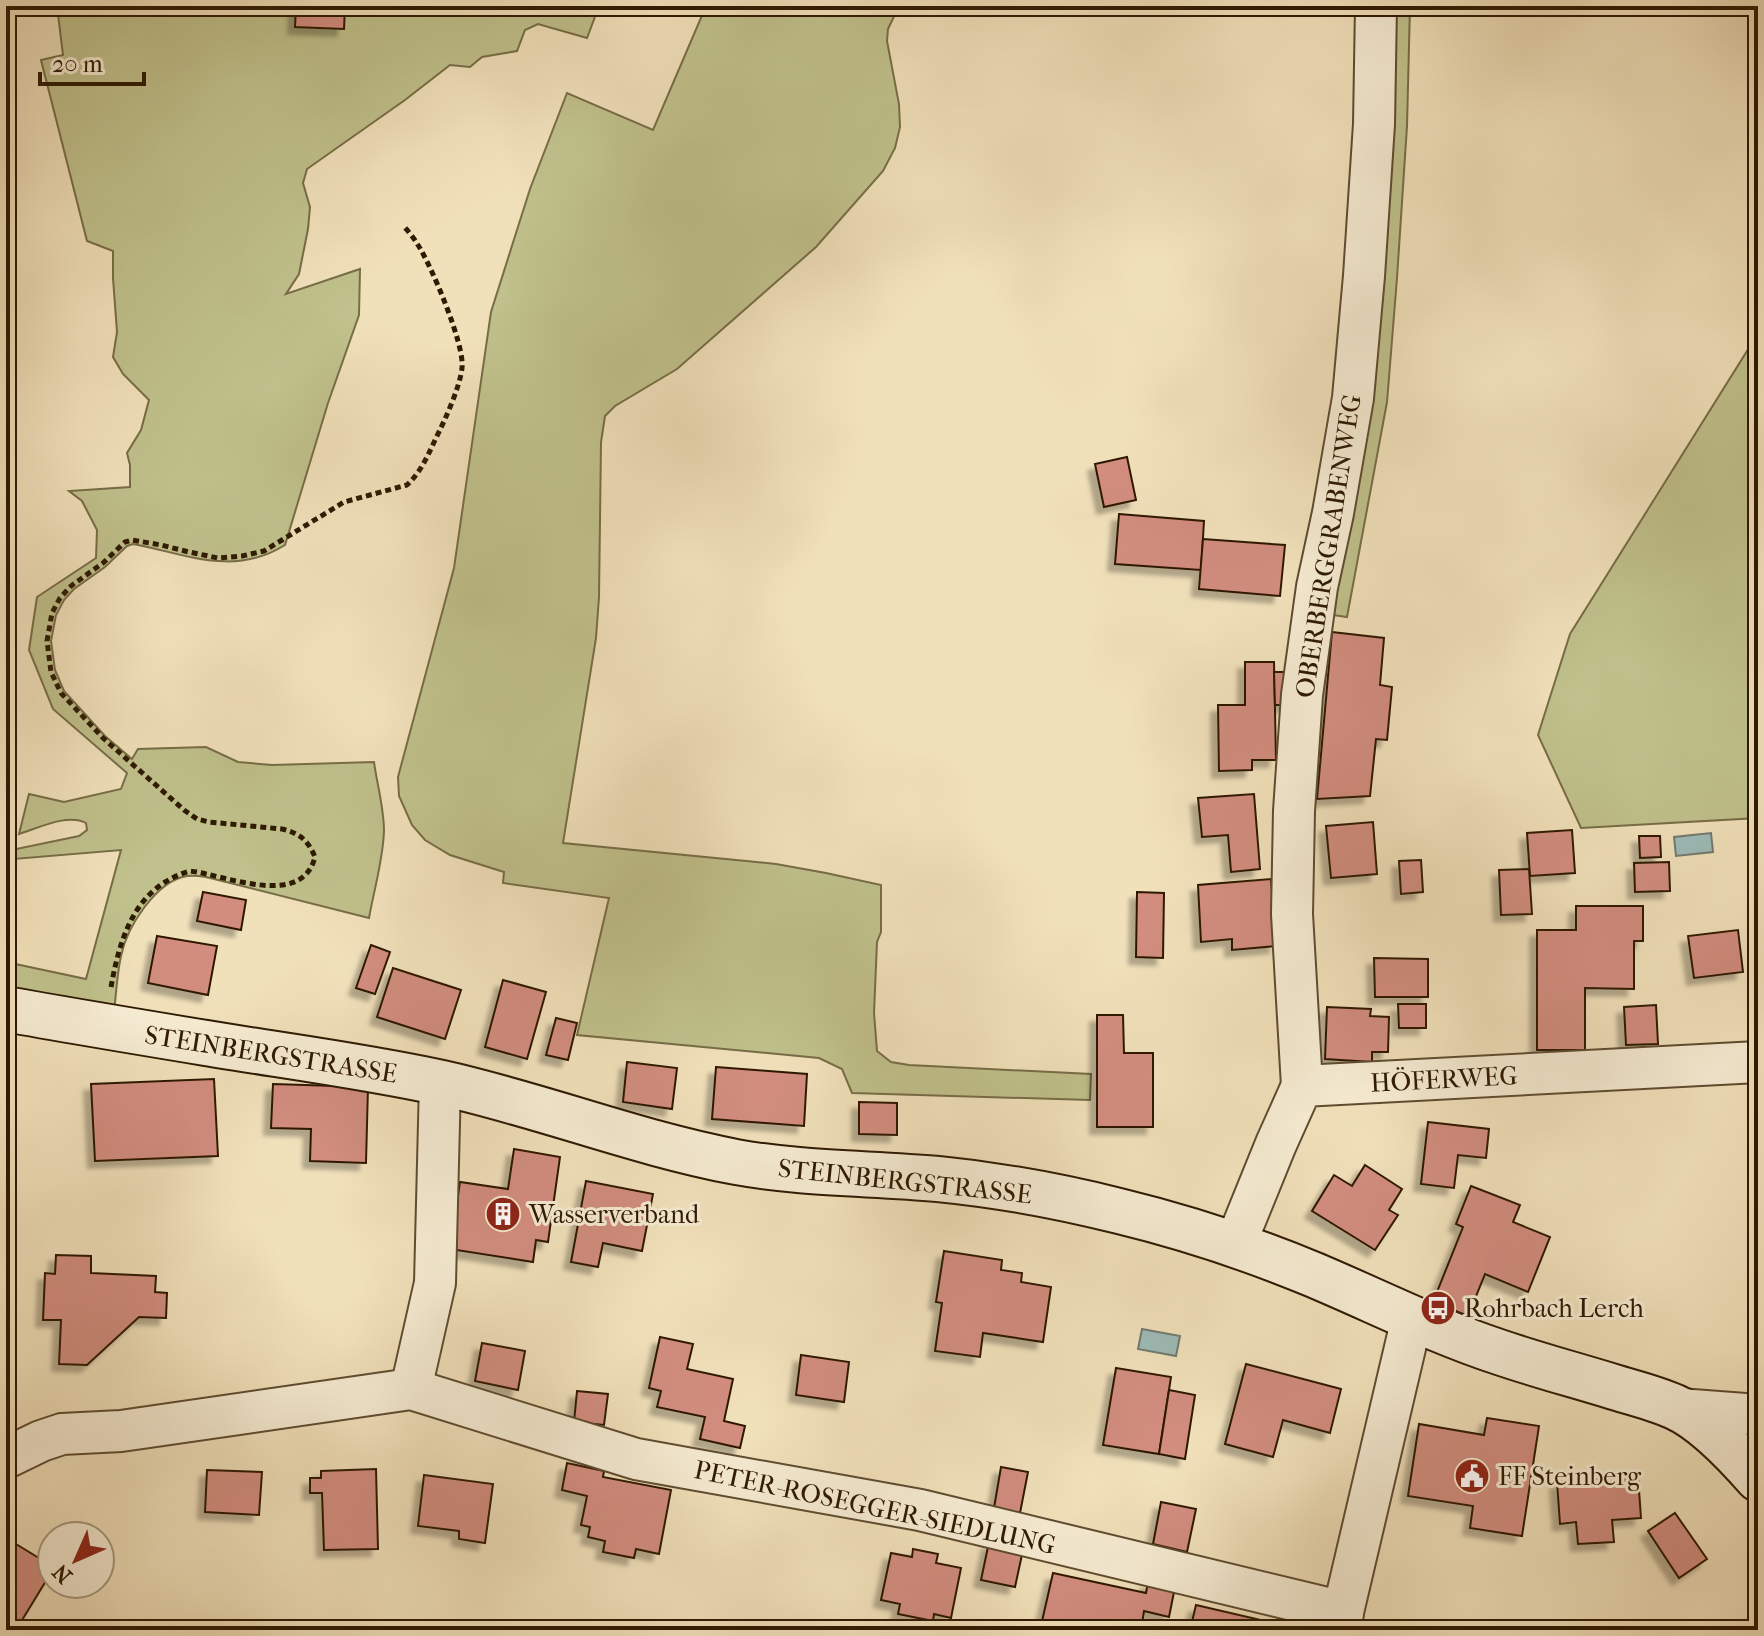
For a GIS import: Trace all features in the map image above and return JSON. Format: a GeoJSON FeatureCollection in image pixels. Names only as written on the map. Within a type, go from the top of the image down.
{"type":"FeatureCollection","features":[{"type":"Feature","properties":{"kind":"main road","name":"STEINBERGSTRASSE"},"geometry":{"type":"LineString","coordinates":[[6,1009],[286,1054],[440,1083],[736,1162],[775,1168],[984,1184],[1122,1212],[1235,1245],[1310,1273],[1497,1352],[1679,1409],[1711,1432],[1758,1479]]}},
{"type":"Feature","properties":{"kind":"street","name":"OBERBERGGRABENWEG"},"geometry":{"type":"LineString","coordinates":[[1302,1086],[1292,914],[1294,811],[1302,695],[1315,602],[1353,398],[1374,124],[1376,6]]}},
{"type":"Feature","properties":{"kind":"street","name":"HÖFERWEG"},"geometry":{"type":"LineString","coordinates":[[1302,1086],[1758,1062]]}},
{"type":"Feature","properties":{"kind":"street"},"geometry":{"type":"LineString","coordinates":[[411,1389],[435,1283],[440,1083]]}},
{"type":"Feature","properties":{"kind":"street"},"geometry":{"type":"LineString","coordinates":[[1235,1245],[1302,1086]]}},
{"type":"Feature","properties":{"kind":"street","name":"PETER-ROSEGGER-SIEDLUNG"},"geometry":{"type":"LineString","coordinates":[[6,1458],[62,1434],[121,1431],[411,1389],[636,1459],[920,1510],[1342,1621],[1412,1318]]}},
{"type":"Feature","properties":{"kind":"street"},"geometry":{"type":"LineString","coordinates":[[1679,1409],[1758,1415]]}},
{"type":"Feature","properties":{"kind":"path"},"geometry":{"type":"LineString","coordinates":[[105,1026],[117,954],[124,933],[151,893],[178,874],[190,871],[269,886],[288,885],[309,873],[315,857],[304,838],[295,832],[197,819],[103,738],[61,693],[51,672],[47,641],[52,613],[71,586],[125,542],[146,542],[218,558],[242,556],[272,547],[344,502],[407,485],[414,479],[443,424],[462,367],[461,346],[433,275],[419,245],[403,225]]}},
{"type":"Feature","properties":{"kind":"green space"},"geometry":{"type":"Polygon","coordinates":[[[57,6],[599,6],[587,38],[538,24],[525,30],[517,51],[482,57],[470,67],[450,65],[307,169],[303,183],[310,207],[308,229],[299,274],[286,294],[360,269],[359,315],[328,403],[285,545],[266,555],[228,561],[191,557],[133,544],[74,589],[56,615],[51,641],[55,670],[64,691],[105,736],[132,759],[138,749],[206,747],[238,762],[272,765],[374,762],[382,805],[383,842],[369,918],[206,877],[189,876],[176,880],[154,896],[129,932],[120,963],[114,1013],[6,994],[6,962],[86,979],[121,850],[14,859],[16,849],[79,836],[87,830],[86,823],[71,820],[53,822],[19,834],[29,794],[64,802],[121,789],[127,773],[53,709],[29,650],[37,597],[96,558],[97,530],[82,501],[69,491],[130,487],[127,453],[141,430],[149,400],[123,374],[113,357],[117,332],[113,251],[87,241],[41,60],[63,55],[57,6]]]}},
{"type":"Feature","properties":{"kind":"green space"},"geometry":{"type":"Polygon","coordinates":[[[706,6],[899,6],[888,29],[887,41],[899,104],[900,127],[895,148],[883,171],[816,247],[677,369],[615,406],[605,416],[601,442],[596,638],[563,843],[776,864],[881,885],[881,932],[877,942],[874,1013],[877,1051],[891,1062],[909,1065],[1091,1074],[1090,1100],[852,1093],[842,1069],[819,1058],[577,1035],[609,898],[503,883],[504,872],[450,855],[425,840],[412,825],[399,796],[398,777],[454,568],[491,312],[530,189],[567,93],[653,130],[706,6]]]}},
{"type":"Feature","properties":{"kind":"green space"},"geometry":{"type":"Polygon","coordinates":[[[1388,6],[1410,6],[1407,126],[1397,278],[1387,402],[1347,617],[1326,614],[1388,6]]]}},
{"type":"Feature","properties":{"kind":"green space"},"geometry":{"type":"Polygon","coordinates":[[[1758,326],[1758,818],[1581,828],[1538,735],[1570,634],[1752,343],[1758,326]]]}},
{"type":"Feature","properties":{"kind":"water"},"geometry":{"type":"Polygon","coordinates":[[[1711,833],[1713,852],[1676,856],[1674,837],[1711,833]]]}},
{"type":"Feature","properties":{"kind":"water"},"geometry":{"type":"Polygon","coordinates":[[[1142,1329],[1180,1336],[1176,1356],[1138,1349],[1142,1329]]]}},
{"type":"Feature","properties":{"kind":"building"},"geometry":{"type":"Polygon","coordinates":[[[296,6],[345,6],[344,29],[295,27],[296,6]]]}},
{"type":"Feature","properties":{"kind":"building"},"geometry":{"type":"Polygon","coordinates":[[[1127,457],[1136,500],[1104,507],[1095,464],[1127,457]]]}},
{"type":"Feature","properties":{"kind":"building"},"geometry":{"type":"Polygon","coordinates":[[[1119,514],[1204,521],[1201,570],[1115,564],[1119,514]]]}},
{"type":"Feature","properties":{"kind":"building"},"geometry":{"type":"Polygon","coordinates":[[[1203,539],[1285,545],[1280,596],[1199,589],[1203,539]]]}},
{"type":"Feature","properties":{"kind":"building"},"geometry":{"type":"Polygon","coordinates":[[[1332,632],[1384,638],[1380,685],[1392,687],[1387,740],[1376,739],[1370,796],[1317,799],[1332,632]]]}},
{"type":"Feature","properties":{"kind":"building"},"geometry":{"type":"Polygon","coordinates":[[[1245,662],[1274,662],[1276,760],[1252,760],[1252,770],[1219,771],[1218,705],[1245,705],[1245,662]]]}},
{"type":"Feature","properties":{"kind":"building"},"geometry":{"type":"Polygon","coordinates":[[[1274,672],[1291,672],[1291,705],[1275,705],[1274,672]]]}},
{"type":"Feature","properties":{"kind":"building"},"geometry":{"type":"Polygon","coordinates":[[[1254,794],[1260,869],[1231,872],[1228,835],[1202,837],[1198,798],[1254,794]]]}},
{"type":"Feature","properties":{"kind":"building"},"geometry":{"type":"Polygon","coordinates":[[[1373,822],[1377,874],[1331,878],[1326,826],[1373,822]]]}},
{"type":"Feature","properties":{"kind":"building"},"geometry":{"type":"Polygon","coordinates":[[[1572,830],[1575,873],[1530,876],[1527,833],[1572,830]]]}},
{"type":"Feature","properties":{"kind":"building"},"geometry":{"type":"Polygon","coordinates":[[[1639,836],[1660,836],[1661,857],[1640,858],[1639,836]]]}},
{"type":"Feature","properties":{"kind":"building"},"geometry":{"type":"Polygon","coordinates":[[[1421,860],[1423,892],[1401,894],[1399,861],[1421,860]]]}},
{"type":"Feature","properties":{"kind":"building"},"geometry":{"type":"Polygon","coordinates":[[[1669,862],[1670,891],[1635,892],[1634,863],[1669,862]]]}},
{"type":"Feature","properties":{"kind":"building"},"geometry":{"type":"Polygon","coordinates":[[[1529,869],[1532,914],[1501,915],[1499,870],[1529,869]]]}},
{"type":"Feature","properties":{"kind":"building"},"geometry":{"type":"Polygon","coordinates":[[[1271,879],[1276,946],[1232,950],[1232,939],[1201,942],[1198,885],[1271,879]]]}},
{"type":"Feature","properties":{"kind":"building"},"geometry":{"type":"Polygon","coordinates":[[[203,892],[246,900],[241,930],[197,921],[203,892]]]}},
{"type":"Feature","properties":{"kind":"building"},"geometry":{"type":"Polygon","coordinates":[[[1137,892],[1164,893],[1163,958],[1136,957],[1137,892]]]}},
{"type":"Feature","properties":{"kind":"building"},"geometry":{"type":"Polygon","coordinates":[[[1576,906],[1643,906],[1643,941],[1634,941],[1634,989],[1585,988],[1585,1050],[1537,1050],[1537,930],[1576,930],[1576,906]]]}},
{"type":"Feature","properties":{"kind":"building"},"geometry":{"type":"Polygon","coordinates":[[[1738,930],[1743,972],[1694,978],[1688,936],[1738,930]]]}},
{"type":"Feature","properties":{"kind":"building"},"geometry":{"type":"Polygon","coordinates":[[[157,936],[217,946],[208,995],[148,983],[157,936]]]}},
{"type":"Feature","properties":{"kind":"building"},"geometry":{"type":"Polygon","coordinates":[[[371,945],[390,952],[375,994],[356,988],[371,945]]]}},
{"type":"Feature","properties":{"kind":"building"},"geometry":{"type":"Polygon","coordinates":[[[1374,958],[1428,959],[1428,997],[1375,997],[1374,958]]]}},
{"type":"Feature","properties":{"kind":"building"},"geometry":{"type":"Polygon","coordinates":[[[393,968],[461,990],[445,1039],[377,1017],[393,968]]]}},
{"type":"Feature","properties":{"kind":"building"},"geometry":{"type":"Polygon","coordinates":[[[503,980],[546,992],[527,1059],[485,1047],[503,980]]]}},
{"type":"Feature","properties":{"kind":"building"},"geometry":{"type":"Polygon","coordinates":[[[1398,1004],[1426,1004],[1426,1028],[1399,1028],[1398,1004]]]}},
{"type":"Feature","properties":{"kind":"building"},"geometry":{"type":"Polygon","coordinates":[[[1656,1005],[1658,1044],[1626,1045],[1624,1007],[1656,1005]]]}},
{"type":"Feature","properties":{"kind":"building"},"geometry":{"type":"Polygon","coordinates":[[[1327,1007],[1371,1009],[1370,1016],[1389,1017],[1388,1052],[1372,1052],[1372,1062],[1325,1059],[1327,1007]]]}},
{"type":"Feature","properties":{"kind":"building"},"geometry":{"type":"Polygon","coordinates":[[[1097,1015],[1123,1015],[1124,1053],[1153,1053],[1153,1127],[1097,1127],[1097,1015]]]}},
{"type":"Feature","properties":{"kind":"building"},"geometry":{"type":"Polygon","coordinates":[[[556,1018],[577,1023],[568,1060],[546,1055],[556,1018]]]}},
{"type":"Feature","properties":{"kind":"building"},"geometry":{"type":"Polygon","coordinates":[[[627,1062],[677,1068],[672,1109],[623,1102],[627,1062]]]}},
{"type":"Feature","properties":{"kind":"building"},"geometry":{"type":"Polygon","coordinates":[[[716,1067],[807,1074],[804,1126],[712,1119],[716,1067]]]}},
{"type":"Feature","properties":{"kind":"building"},"geometry":{"type":"Polygon","coordinates":[[[214,1079],[218,1156],[95,1161],[91,1084],[214,1079]]]}},
{"type":"Feature","properties":{"kind":"building"},"geometry":{"type":"Polygon","coordinates":[[[273,1084],[368,1087],[366,1163],[310,1161],[311,1129],[271,1128],[273,1084]]]}},
{"type":"Feature","properties":{"kind":"building"},"geometry":{"type":"Polygon","coordinates":[[[859,1102],[897,1103],[897,1135],[859,1134],[859,1102]]]}},
{"type":"Feature","properties":{"kind":"building"},"geometry":{"type":"Polygon","coordinates":[[[1428,1122],[1489,1129],[1486,1158],[1458,1155],[1454,1188],[1421,1184],[1428,1122]]]}},
{"type":"Feature","properties":{"kind":"building","name":"Wasserverband"},"geometry":{"type":"Polygon","coordinates":[[[514,1149],[560,1157],[548,1242],[536,1240],[533,1262],[450,1249],[460,1182],[508,1189],[514,1149]]]}},
{"type":"Feature","properties":{"kind":"building"},"geometry":{"type":"Polygon","coordinates":[[[1365,1165],[1402,1189],[1389,1210],[1398,1215],[1375,1250],[1312,1211],[1334,1175],[1352,1186],[1365,1165]]]}},
{"type":"Feature","properties":{"kind":"building"},"geometry":{"type":"Polygon","coordinates":[[[586,1181],[653,1194],[642,1251],[603,1243],[598,1267],[571,1262],[586,1181]]]}},
{"type":"Feature","properties":{"kind":"building"},"geometry":{"type":"Polygon","coordinates":[[[1471,1186],[1520,1205],[1513,1222],[1550,1237],[1528,1292],[1485,1274],[1468,1316],[1433,1302],[1463,1227],[1456,1224],[1471,1186]]]}},
{"type":"Feature","properties":{"kind":"building"},"geometry":{"type":"Polygon","coordinates":[[[944,1251],[1002,1260],[1001,1270],[1022,1273],[1021,1282],[1051,1287],[1043,1342],[983,1333],[980,1357],[935,1351],[942,1303],[936,1302],[944,1251]]]}},
{"type":"Feature","properties":{"kind":"building"},"geometry":{"type":"Polygon","coordinates":[[[56,1255],[91,1256],[91,1273],[156,1276],[155,1292],[167,1293],[166,1318],[139,1317],[87,1365],[59,1364],[61,1320],[43,1320],[45,1273],[55,1274],[56,1255]]]}},
{"type":"Feature","properties":{"kind":"building"},"geometry":{"type":"Polygon","coordinates":[[[660,1337],[693,1344],[687,1369],[733,1379],[724,1421],[745,1426],[740,1448],[700,1439],[705,1417],[657,1407],[661,1391],[649,1388],[660,1337]]]}},
{"type":"Feature","properties":{"kind":"building"},"geometry":{"type":"Polygon","coordinates":[[[482,1343],[525,1351],[518,1390],[475,1381],[482,1343]]]}},
{"type":"Feature","properties":{"kind":"building"},"geometry":{"type":"Polygon","coordinates":[[[801,1355],[849,1362],[844,1402],[796,1395],[801,1355]]]}},
{"type":"Feature","properties":{"kind":"building"},"geometry":{"type":"Polygon","coordinates":[[[1246,1364],[1341,1389],[1330,1433],[1283,1420],[1273,1457],[1225,1444],[1246,1364]]]}},
{"type":"Feature","properties":{"kind":"building"},"geometry":{"type":"Polygon","coordinates":[[[1116,1368],[1171,1377],[1159,1454],[1103,1445],[1116,1368]]]}},
{"type":"Feature","properties":{"kind":"building"},"geometry":{"type":"Polygon","coordinates":[[[1169,1390],[1195,1395],[1185,1459],[1159,1454],[1169,1390]]]}},
{"type":"Feature","properties":{"kind":"building"},"geometry":{"type":"Polygon","coordinates":[[[577,1391],[608,1394],[604,1425],[574,1422],[577,1391]]]}},
{"type":"Feature","properties":{"kind":"building"},"geometry":{"type":"Polygon","coordinates":[[[1487,1418],[1539,1426],[1522,1536],[1470,1528],[1473,1506],[1408,1496],[1419,1424],[1484,1435],[1487,1418]]]}},
{"type":"Feature","properties":{"kind":"building"},"geometry":{"type":"Polygon","coordinates":[[[567,1463],[604,1471],[603,1477],[671,1490],[659,1554],[636,1549],[634,1558],[603,1552],[605,1541],[588,1537],[590,1527],[581,1525],[587,1496],[562,1490],[567,1463]]]}},
{"type":"Feature","properties":{"kind":"building"},"geometry":{"type":"Polygon","coordinates":[[[1001,1467],[1028,1472],[1020,1513],[994,1508],[1001,1467]]]}},
{"type":"Feature","properties":{"kind":"building"},"geometry":{"type":"Polygon","coordinates":[[[376,1469],[378,1549],[324,1550],[322,1493],[310,1493],[310,1478],[321,1478],[321,1471],[376,1469]]]}},
{"type":"Feature","properties":{"kind":"building"},"geometry":{"type":"Polygon","coordinates":[[[207,1470],[262,1472],[259,1515],[205,1512],[207,1470]]]}},
{"type":"Feature","properties":{"kind":"building"},"geometry":{"type":"Polygon","coordinates":[[[424,1475],[493,1484],[485,1543],[459,1539],[459,1531],[418,1526],[424,1475]]]}},
{"type":"Feature","properties":{"kind":"building"},"geometry":{"type":"Polygon","coordinates":[[[1638,1476],[1641,1518],[1612,1520],[1614,1542],[1578,1544],[1576,1522],[1560,1524],[1557,1482],[1638,1476]]]}},
{"type":"Feature","properties":{"kind":"building"},"geometry":{"type":"Polygon","coordinates":[[[1161,1502],[1196,1509],[1187,1552],[1153,1544],[1161,1502]]]}},
{"type":"Feature","properties":{"kind":"building"},"geometry":{"type":"Polygon","coordinates":[[[1675,1513],[1707,1559],[1679,1578],[1648,1531],[1675,1513]]]}},
{"type":"Feature","properties":{"kind":"building"},"geometry":{"type":"Polygon","coordinates":[[[11,1541],[36,1556],[36,1597],[16,1630],[6,1630],[6,1550],[11,1541]]]}},
{"type":"Feature","properties":{"kind":"building"},"geometry":{"type":"Polygon","coordinates":[[[989,1542],[1023,1550],[1015,1587],[981,1580],[989,1542]]]}},
{"type":"Feature","properties":{"kind":"building"},"geometry":{"type":"Polygon","coordinates":[[[913,1549],[938,1554],[936,1563],[961,1568],[951,1618],[934,1614],[933,1621],[898,1614],[900,1604],[881,1600],[891,1553],[912,1557],[913,1549]]]}},
{"type":"Feature","properties":{"kind":"building"},"geometry":{"type":"Polygon","coordinates":[[[1053,1573],[1146,1593],[1148,1582],[1175,1587],[1169,1617],[1144,1611],[1141,1630],[1040,1630],[1053,1573]]]}},
{"type":"Feature","properties":{"kind":"building"},"geometry":{"type":"Polygon","coordinates":[[[1196,1605],[1265,1621],[1263,1630],[1190,1630],[1196,1605]]]}},
{"type":"Feature","properties":{"kind":"place","name":"Wasserverband"},"geometry":{"type":"Point","coordinates":[503,1214]}},
{"type":"Feature","properties":{"kind":"place","name":"Rohrbach Lerch"},"geometry":{"type":"Point","coordinates":[1438,1308]}},
{"type":"Feature","properties":{"kind":"place","name":"FF Steinberg"},"geometry":{"type":"Point","coordinates":[1472,1476]}}]}
